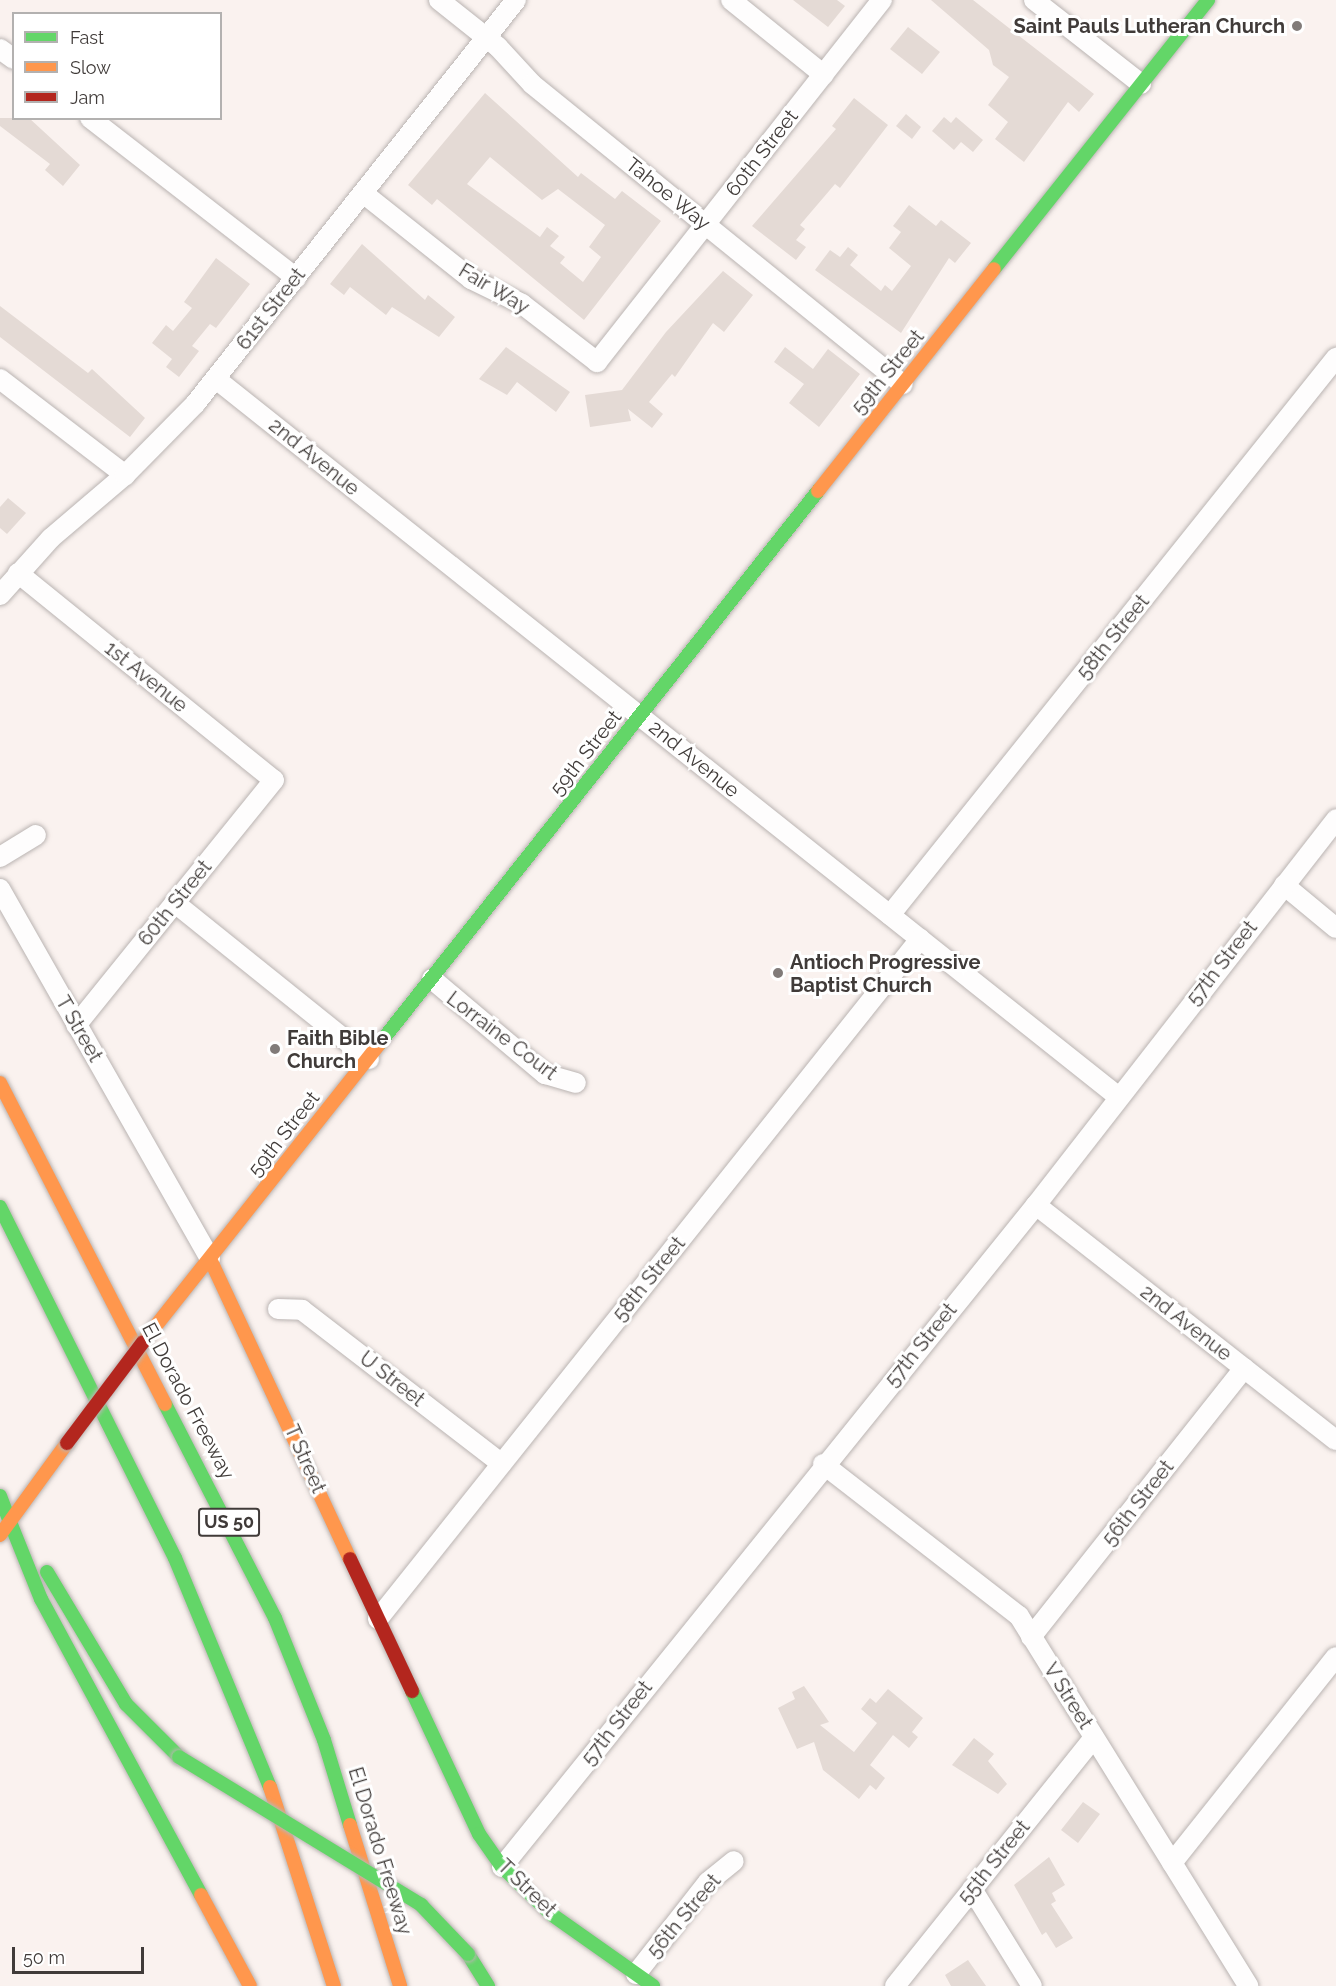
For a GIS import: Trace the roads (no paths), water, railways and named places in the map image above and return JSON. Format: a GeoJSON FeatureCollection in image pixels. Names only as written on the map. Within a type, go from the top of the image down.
{"type":"FeatureCollection","features":[{"type":"Feature","properties":{"kind":"main road","name":"59th Street"},"geometry":{"type":"LineString","coordinates":[[0,1535],[174,1301],[210,1259],[1209,0]]}},
{"type":"Feature","properties":{"kind":"main road","name":"El Dorado Freeway"},"geometry":{"type":"LineString","coordinates":[[0,1083],[275,1618],[328,1751],[400,1986]]}},
{"type":"Feature","properties":{"kind":"main road","name":"US 50"},"geometry":{"type":"LineString","coordinates":[[0,1207],[176,1558],[273,1794],[334,1986]]}},
{"type":"Feature","properties":{"kind":"main road","name":"T Street"},"geometry":{"type":"LineString","coordinates":[[210,1259],[460,1801],[502,1867],[551,1914],[653,1986]]}},
{"type":"Feature","properties":{"kind":"main road"},"geometry":{"type":"LineString","coordinates":[[0,1496],[40,1599],[250,1986]]}},
{"type":"Feature","properties":{"kind":"main road"},"geometry":{"type":"LineString","coordinates":[[10,1522],[81,1622],[126,1704],[179,1757],[422,1905],[468,1954],[488,1986]]}},
{"type":"Feature","properties":{"kind":"street","name":"Tahoe Way"},"geometry":{"type":"LineString","coordinates":[[439,0],[486,37],[532,84],[903,384]]}},
{"type":"Feature","properties":{"kind":"street","name":"61st Street"},"geometry":{"type":"LineString","coordinates":[[0,595],[18,573],[125,475],[216,378],[516,0]]}},
{"type":"Feature","properties":{"kind":"street"},"geometry":{"type":"LineString","coordinates":[[731,0],[824,75]]}},
{"type":"Feature","properties":{"kind":"street","name":"60th Street"},"geometry":{"type":"LineString","coordinates":[[597,362],[882,0]]}},
{"type":"Feature","properties":{"kind":"street"},"geometry":{"type":"LineString","coordinates":[[1034,0],[1141,84]]}},
{"type":"Feature","properties":{"kind":"street"},"geometry":{"type":"LineString","coordinates":[[93,120],[296,278]]}},
{"type":"Feature","properties":{"kind":"street","name":"Fair Way"},"geometry":{"type":"LineString","coordinates":[[363,193],[471,279],[522,304],[597,362]]}},
{"type":"Feature","properties":{"kind":"street","name":"58th Street"},"geometry":{"type":"LineString","coordinates":[[890,915],[1336,358]]}},
{"type":"Feature","properties":{"kind":"street","name":"2nd Avenue"},"geometry":{"type":"LineString","coordinates":[[216,378],[1116,1095]]}},
{"type":"Feature","properties":{"kind":"street"},"geometry":{"type":"LineString","coordinates":[[0,379],[125,475]]}},
{"type":"Feature","properties":{"kind":"street","name":"1st Avenue"},"geometry":{"type":"LineString","coordinates":[[18,573],[274,780]]}},
{"type":"Feature","properties":{"kind":"street","name":"60th Street"},"geometry":{"type":"LineString","coordinates":[[76,1025],[274,780]]}},
{"type":"Feature","properties":{"kind":"street","name":"57th Street"},"geometry":{"type":"LineString","coordinates":[[502,1867],[823,1464],[1036,1205],[1116,1095],[1336,819]]}},
{"type":"Feature","properties":{"kind":"street"},"geometry":{"type":"LineString","coordinates":[[0,857],[36,835]]}},
{"type":"Feature","properties":{"kind":"street"},"geometry":{"type":"LineString","coordinates":[[1284,885],[1336,928]]}},
{"type":"Feature","properties":{"kind":"street","name":"T Street"},"geometry":{"type":"LineString","coordinates":[[0,889],[210,1259]]}},
{"type":"Feature","properties":{"kind":"street"},"geometry":{"type":"LineString","coordinates":[[175,903],[369,1059]]}},
{"type":"Feature","properties":{"kind":"street","name":"58th Street"},"geometry":{"type":"LineString","coordinates":[[378,1619],[920,939]]}},
{"type":"Feature","properties":{"kind":"street","name":"Lorraine Court"},"geometry":{"type":"LineString","coordinates":[[432,979],[545,1074],[576,1083]]}},
{"type":"Feature","properties":{"kind":"street","name":"2nd Avenue"},"geometry":{"type":"LineString","coordinates":[[1036,1205],[1336,1440]]}},
{"type":"Feature","properties":{"kind":"street","name":"U Street"},"geometry":{"type":"LineString","coordinates":[[278,1309],[302,1310],[502,1464]]}},
{"type":"Feature","properties":{"kind":"street","name":"56th Street"},"geometry":{"type":"LineString","coordinates":[[1031,1637],[1244,1368]]}},
{"type":"Feature","properties":{"kind":"street","name":"V Street"},"geometry":{"type":"LineString","coordinates":[[823,1464],[1018,1616],[1248,1986]]}},
{"type":"Feature","properties":{"kind":"street"},"geometry":{"type":"LineString","coordinates":[[1172,1863],[1336,1657]]}},
{"type":"Feature","properties":{"kind":"street","name":"55th Street"},"geometry":{"type":"LineString","coordinates":[[895,1986],[1094,1738]]}},
{"type":"Feature","properties":{"kind":"street","name":"56th Street"},"geometry":{"type":"LineString","coordinates":[[636,1974],[708,1882],[734,1861]]}},
{"type":"Feature","properties":{"kind":"street"},"geometry":{"type":"LineString","coordinates":[[972,1889],[1032,1986]]}},
{"type":"Feature","properties":{"kind":"place","name":"Saint Pauls Lutheran Church"},"geometry":{"type":"Point","coordinates":[1297,26]}},
{"type":"Feature","properties":{"kind":"place","name":"Antioch Progressive Baptist Church"},"geometry":{"type":"Point","coordinates":[778,973]}},
{"type":"Feature","properties":{"kind":"place","name":"Faith Bible Church"},"geometry":{"type":"Point","coordinates":[275,1049]}}]}
